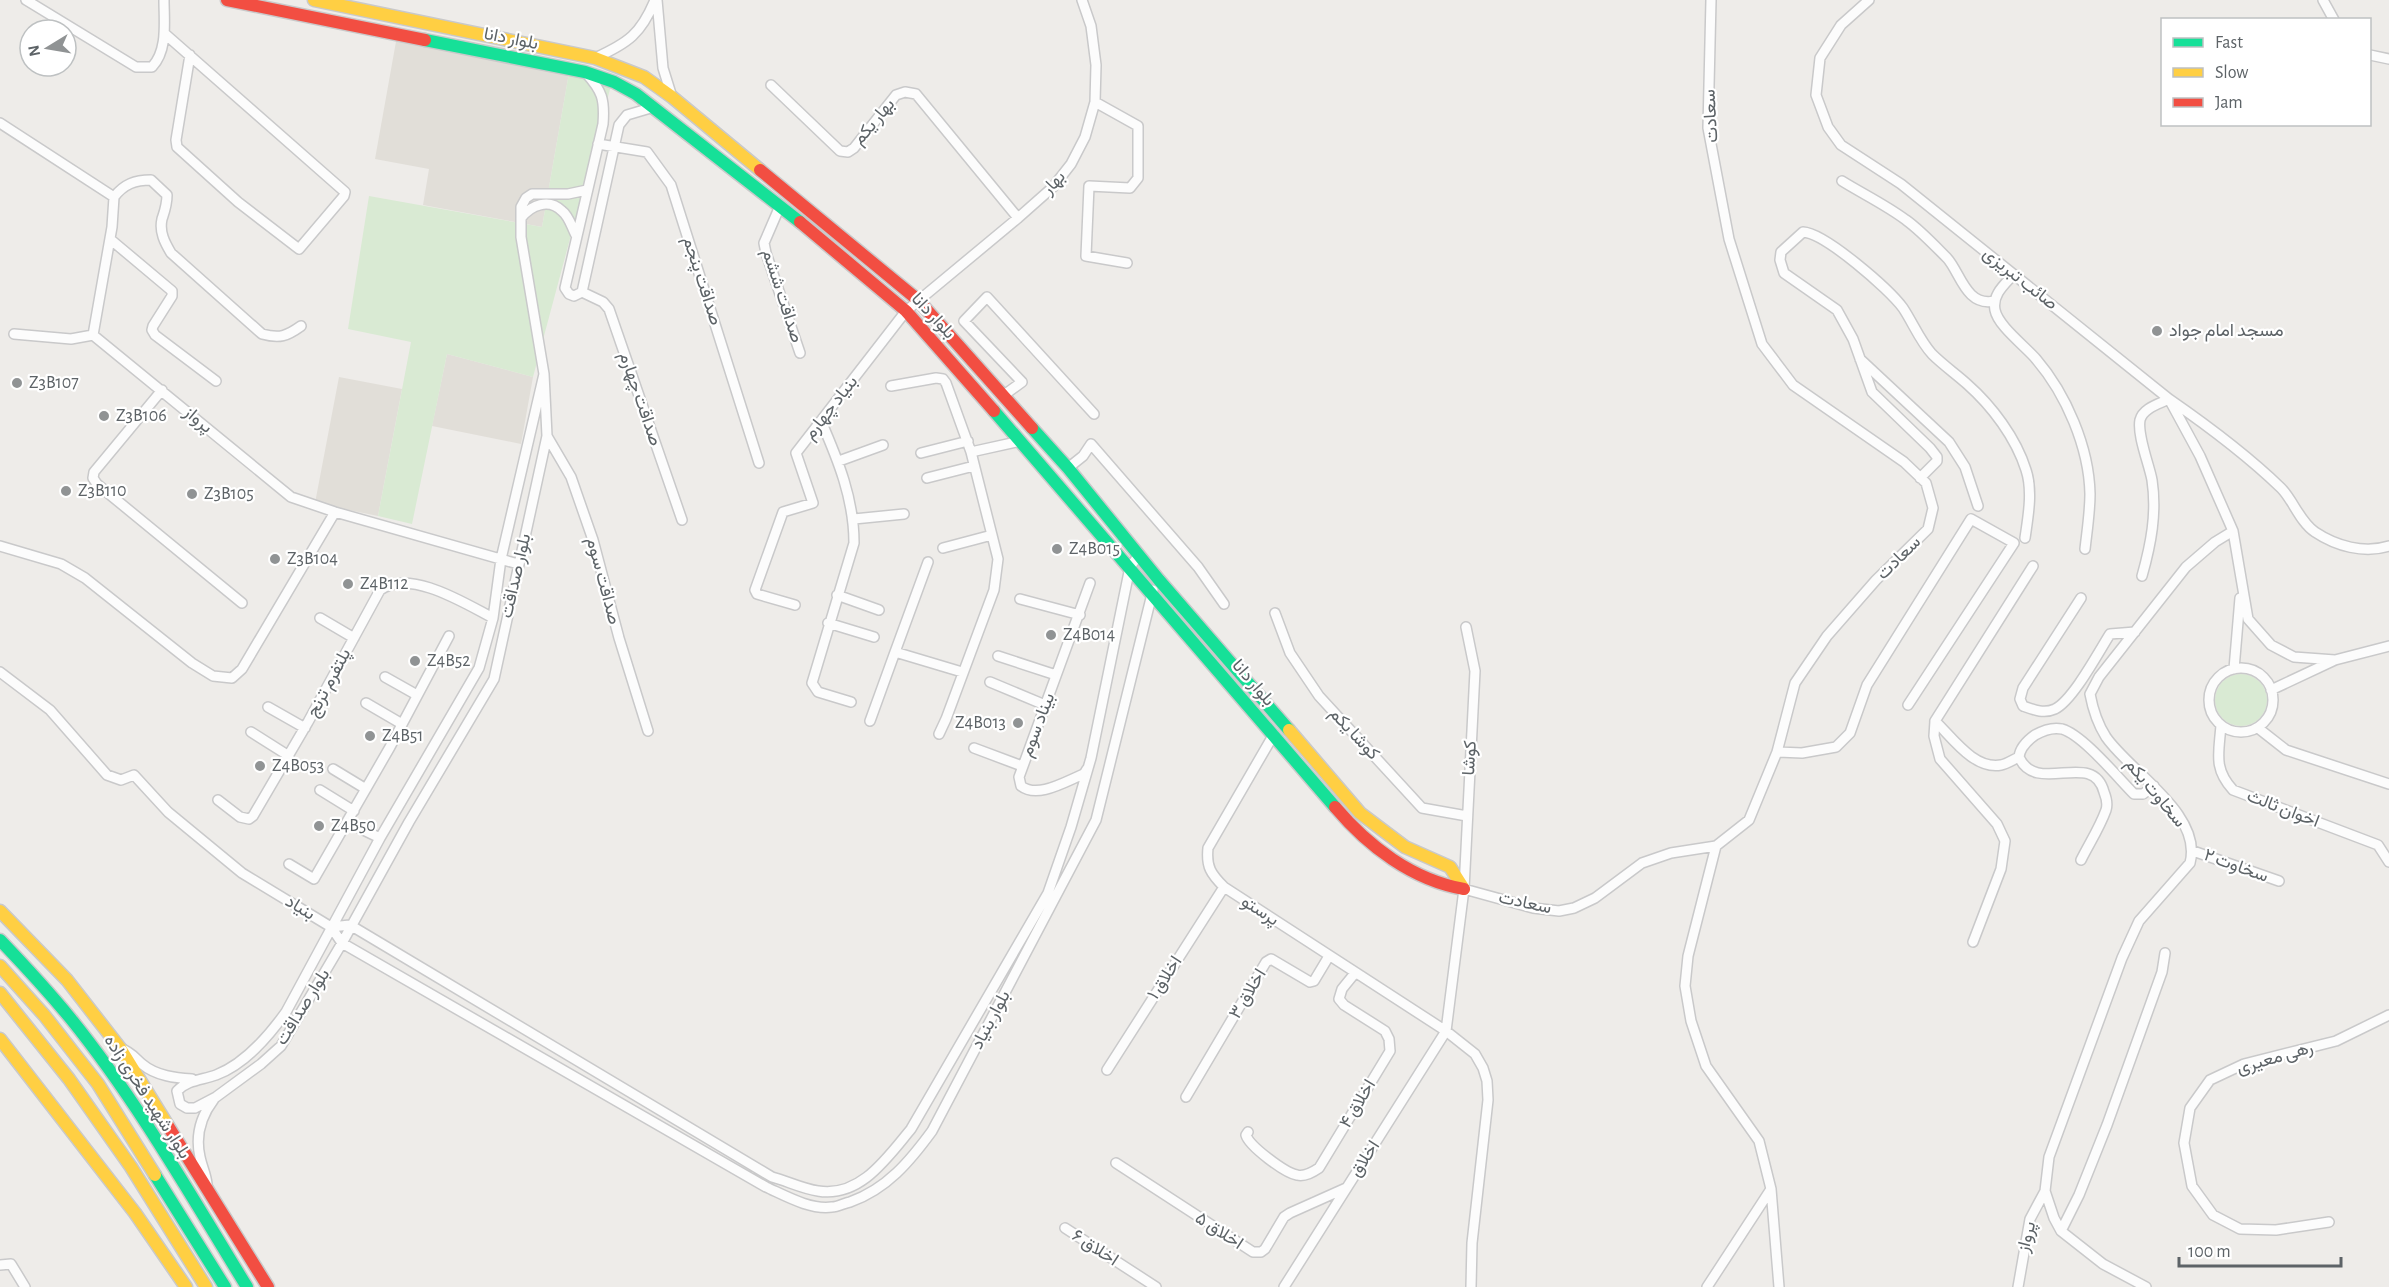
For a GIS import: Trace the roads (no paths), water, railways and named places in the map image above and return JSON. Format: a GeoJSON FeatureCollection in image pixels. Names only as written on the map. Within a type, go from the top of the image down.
{"type":"FeatureCollection","features":[{"type":"Feature","properties":{"kind":"street"},"geometry":{"type":"LineString","coordinates":[[26,0],[136,67],[152,67],[159,59],[165,33],[164,0]]}},
{"type":"Feature","properties":{"kind":"street","name":"بلوار دانا"},"geometry":{"type":"LineString","coordinates":[[227,0],[585,72],[614,82],[654,107],[780,206],[906,311],[1130,567],[1358,834],[1392,860],[1448,888],[1464,889]]}},
{"type":"Feature","properties":{"kind":"street","name":"بلوار دانا"},"geometry":{"type":"LineString","coordinates":[[314,0],[595,58],[644,77],[672,97],[918,300],[1068,468],[1159,580],[1360,813],[1405,847],[1450,867],[1464,889]]}},
{"type":"Feature","properties":{"kind":"street"},"geometry":{"type":"LineString","coordinates":[[595,58],[634,36],[647,20],[656,0]]}},
{"type":"Feature","properties":{"kind":"street"},"geometry":{"type":"LineString","coordinates":[[656,0],[663,68],[672,97]]}},
{"type":"Feature","properties":{"kind":"street","name":"بهار"},"geometry":{"type":"LineString","coordinates":[[906,311],[1053,187],[1071,164],[1085,137],[1095,102],[1096,65],[1090,26],[1082,0]]}},
{"type":"Feature","properties":{"kind":"street","name":"سعادت"},"geometry":{"type":"LineString","coordinates":[[1464,889],[1533,908],[1559,911],[1574,908],[1595,898],[1642,863],[1671,853],[1716,846],[1749,820],[1777,752],[1795,683],[1827,636],[1876,580],[1928,529],[1933,508],[1926,483],[1904,462],[1793,385],[1762,344],[1729,239],[1708,128],[1711,0]]}},
{"type":"Feature","properties":{"kind":"street","name":"صائب تبریزی"},"geometry":{"type":"LineString","coordinates":[[1869,0],[1841,25],[1820,58],[1816,94],[1828,127],[1841,145],[1901,184],[2169,399],[2200,456],[2233,531],[2241,586]]}},
{"type":"Feature","properties":{"kind":"street"},"geometry":{"type":"LineString","coordinates":[[2323,0],[2333,18]]}},
{"type":"Feature","properties":{"kind":"street"},"geometry":{"type":"LineString","coordinates":[[165,33],[345,192],[299,249],[238,202],[177,147],[176,140],[189,55]]}},
{"type":"Feature","properties":{"kind":"street"},"geometry":{"type":"LineString","coordinates":[[2371,55],[2389,59]]}},
{"type":"Feature","properties":{"kind":"street"},"geometry":{"type":"LineString","coordinates":[[585,72],[599,88],[604,105],[598,144],[565,288],[569,294],[574,296],[582,292],[619,126],[627,115],[654,107]]}},
{"type":"Feature","properties":{"kind":"street","name":"بهار یکم"},"geometry":{"type":"LineString","coordinates":[[771,85],[840,152],[848,152],[854,148],[896,95],[905,92],[916,94],[1018,218]]}},
{"type":"Feature","properties":{"kind":"street"},"geometry":{"type":"LineString","coordinates":[[1095,102],[1138,126],[1138,178],[1130,189],[1089,186],[1086,256],[1127,263]]}},
{"type":"Feature","properties":{"kind":"street"},"geometry":{"type":"LineString","coordinates":[[0,123],[114,197]]}},
{"type":"Feature","properties":{"kind":"street","name":"صداقت پنجم"},"geometry":{"type":"LineString","coordinates":[[598,144],[647,152],[671,185],[759,464]]}},
{"type":"Feature","properties":{"kind":"street"},"geometry":{"type":"LineString","coordinates":[[14,334],[71,339],[93,336],[110,238],[114,197],[121,188],[138,180],[150,180],[167,195],[167,208],[162,221],[163,237],[171,253],[262,334],[275,338],[286,337],[301,326]]}},
{"type":"Feature","properties":{"kind":"street"},"geometry":{"type":"LineString","coordinates":[[1842,182],[1907,220],[1949,260],[1959,281],[1970,292],[1980,301],[1994,301]]}},
{"type":"Feature","properties":{"kind":"street"},"geometry":{"type":"LineString","coordinates":[[520,219],[521,207],[526,198],[532,194],[568,194],[586,190]]}},
{"type":"Feature","properties":{"kind":"street"},"geometry":{"type":"LineString","coordinates":[[520,219],[534,205],[556,206],[564,212],[576,235]]}},
{"type":"Feature","properties":{"kind":"street","name":"صداقت ششم"},"geometry":{"type":"LineString","coordinates":[[780,206],[764,243],[800,353]]}},
{"type":"Feature","properties":{"kind":"street","name":"بلوار صداقت"},"geometry":{"type":"LineString","coordinates":[[520,219],[525,266],[544,374],[547,436],[494,679],[281,1046],[261,1064],[216,1097],[195,1108],[187,1108],[180,1104],[177,1091],[183,1085],[216,1075],[237,1063],[270,1033],[286,1012],[380,838],[479,668],[493,618],[501,559],[544,374]]}},
{"type":"Feature","properties":{"kind":"street"},"geometry":{"type":"LineString","coordinates":[[1920,478],[1936,461],[1936,457],[1930,448],[1872,392],[1853,339],[1837,310],[1784,273],[1780,260],[1781,252],[1803,232],[1810,232],[1826,241],[1881,284],[1902,307],[1932,354],[1984,400],[2013,441],[2027,471],[2030,500],[2025,538]]}},
{"type":"Feature","properties":{"kind":"street"},"geometry":{"type":"LineString","coordinates":[[110,238],[172,291],[172,296],[152,330],[216,381]]}},
{"type":"Feature","properties":{"kind":"street"},"geometry":{"type":"LineString","coordinates":[[2013,275],[2000,289],[1994,301],[1995,313],[2037,360],[2074,422],[2085,455],[2090,494],[2085,549]]}},
{"type":"Feature","properties":{"kind":"street","name":"صداقت چهارم"},"geometry":{"type":"LineString","coordinates":[[582,292],[603,302],[609,309],[682,520]]}},
{"type":"Feature","properties":{"kind":"street"},"geometry":{"type":"LineString","coordinates":[[1004,395],[1022,382],[964,321],[987,297],[1094,414]]}},
{"type":"Feature","properties":{"kind":"street","name":"بنیاد چهارم"},"geometry":{"type":"LineString","coordinates":[[795,605],[757,594],[756,585],[783,512],[813,503],[796,453],[906,311]]}},
{"type":"Feature","properties":{"kind":"street","name":"پرواز"},"geometry":{"type":"LineString","coordinates":[[93,336],[291,497],[334,512],[518,564]]}},
{"type":"Feature","properties":{"kind":"street"},"geometry":{"type":"LineString","coordinates":[[1859,358],[1949,442],[1965,467],[1978,506]]}},
{"type":"Feature","properties":{"kind":"street"},"geometry":{"type":"LineString","coordinates":[[891,386],[936,378],[943,379],[950,391],[968,441],[998,559],[994,590],[939,734]]}},
{"type":"Feature","properties":{"kind":"street"},"geometry":{"type":"LineString","coordinates":[[162,390],[94,472],[93,478],[97,484],[242,603]]}},
{"type":"Feature","properties":{"kind":"street"},"geometry":{"type":"LineString","coordinates":[[2142,576],[2151,538],[2154,511],[2152,480],[2140,420],[2144,412],[2169,399],[2206,425],[2282,489],[2312,531],[2340,545],[2375,550],[2389,546]]}},
{"type":"Feature","properties":{"kind":"street"},"geometry":{"type":"LineString","coordinates":[[821,421],[838,461],[854,519],[854,543],[828,622],[812,683],[818,692],[851,702]]}},
{"type":"Feature","properties":{"kind":"street","name":"صداقت سوم"},"geometry":{"type":"LineString","coordinates":[[547,436],[571,477],[593,540],[619,638],[648,731]]}},
{"type":"Feature","properties":{"kind":"street"},"geometry":{"type":"LineString","coordinates":[[921,453],[968,441]]}},
{"type":"Feature","properties":{"kind":"street"},"geometry":{"type":"LineString","coordinates":[[971,452],[1021,441]]}},
{"type":"Feature","properties":{"kind":"street"},"geometry":{"type":"LineString","coordinates":[[1068,468],[1083,456],[1091,444],[1198,567],[1224,604]]}},
{"type":"Feature","properties":{"kind":"street"},"geometry":{"type":"LineString","coordinates":[[838,461],[883,445]]}},
{"type":"Feature","properties":{"kind":"street"},"geometry":{"type":"LineString","coordinates":[[927,478],[974,466]]}},
{"type":"Feature","properties":{"kind":"street"},"geometry":{"type":"LineString","coordinates":[[0,546],[61,564],[85,578],[192,663],[213,676],[232,678],[242,669],[334,512]]}},
{"type":"Feature","properties":{"kind":"street"},"geometry":{"type":"LineString","coordinates":[[854,519],[903,514]]}},
{"type":"Feature","properties":{"kind":"street"},"geometry":{"type":"LineString","coordinates":[[1777,752],[1802,753],[1836,747],[1850,733],[1867,685],[1971,519],[2014,543],[1908,705]]}},
{"type":"Feature","properties":{"kind":"street","name":"سخاوت یکم"},"geometry":{"type":"LineString","coordinates":[[2046,1191],[2049,1157],[2122,958],[2139,921],[2190,863],[2193,850],[2188,831],[2169,804],[2108,740],[2098,725],[2090,694],[2099,677],[2186,567],[2215,542],[2233,531]]}},
{"type":"Feature","properties":{"kind":"street"},"geometry":{"type":"LineString","coordinates":[[943,549],[992,535]]}},
{"type":"Feature","properties":{"kind":"street","name":"بلوار بنیاد"},"geometry":{"type":"LineString","coordinates":[[350,925],[772,1177],[819,1192],[853,1188],[885,1160],[911,1129],[1048,892],[1071,827],[1091,758],[1130,567],[1139,555]]}},
{"type":"Feature","properties":{"kind":"street"},"geometry":{"type":"LineString","coordinates":[[870,721],[928,561]]}},
{"type":"Feature","properties":{"kind":"street"},"geometry":{"type":"LineString","coordinates":[[1973,942],[2001,869],[2005,841],[1997,824],[1940,759],[1934,736],[1935,721],[2033,566]]}},
{"type":"Feature","properties":{"kind":"street","name":"بلوار بنیاد"},"geometry":{"type":"LineString","coordinates":[[342,943],[638,1111],[766,1187],[800,1202],[832,1208],[858,1199],[884,1184],[909,1162],[932,1131],[1096,820],[1151,593],[1159,580]]}},
{"type":"Feature","properties":{"kind":"street","name":"پلتفرم ترنج"},"geometry":{"type":"LineString","coordinates":[[218,800],[240,816],[249,819],[253,816],[305,728],[380,590],[394,583],[430,588],[493,618]]}},
{"type":"Feature","properties":{"kind":"street","name":"بیناد سوم"},"geometry":{"type":"LineString","coordinates":[[1090,583],[1022,766],[1019,777],[1021,786],[1027,791],[1041,791],[1084,774],[1091,758]]}},
{"type":"Feature","properties":{"kind":"street"},"geometry":{"type":"LineString","coordinates":[[2241,586],[2248,619],[2271,645],[2294,657],[2335,660]]}},
{"type":"Feature","properties":{"kind":"street"},"geometry":{"type":"LineString","coordinates":[[2234,669],[2241,586]]}},
{"type":"Feature","properties":{"kind":"street"},"geometry":{"type":"LineString","coordinates":[[837,595],[879,610]]}},
{"type":"Feature","properties":{"kind":"street"},"geometry":{"type":"LineString","coordinates":[[2081,598],[2023,688],[2020,699],[2023,706],[2037,712],[2052,710],[2066,702],[2110,634],[2135,632]]}},
{"type":"Feature","properties":{"kind":"street"},"geometry":{"type":"LineString","coordinates":[[1020,599],[1080,615]]}},
{"type":"Feature","properties":{"kind":"street","name":"کوشا یکم"},"geometry":{"type":"LineString","coordinates":[[1275,613],[1290,654],[1319,696],[1422,808],[1467,816]]}},
{"type":"Feature","properties":{"kind":"street","name":"پلتفرم ترنج"},"geometry":{"type":"LineString","coordinates":[[320,618],[354,638]]}},
{"type":"Feature","properties":{"kind":"street"},"geometry":{"type":"LineString","coordinates":[[828,622],[874,637]]}},
{"type":"Feature","properties":{"kind":"street","name":"کوشا"},"geometry":{"type":"LineString","coordinates":[[1464,889],[1474,671],[1466,627]]}},
{"type":"Feature","properties":{"kind":"street"},"geometry":{"type":"LineString","coordinates":[[289,864],[314,879],[354,811],[449,636]]}},
{"type":"Feature","properties":{"kind":"street"},"geometry":{"type":"LineString","coordinates":[[2271,690],[2335,660],[2389,646]]}},
{"type":"Feature","properties":{"kind":"street"},"geometry":{"type":"LineString","coordinates":[[895,652],[962,672]]}},
{"type":"Feature","properties":{"kind":"street"},"geometry":{"type":"LineString","coordinates":[[998,656],[1056,675]]}},
{"type":"Feature","properties":{"kind":"street"},"geometry":{"type":"LineString","coordinates":[[2234,669],[2252,670],[2260,675],[2271,690],[2273,700],[2271,711],[2266,721],[2258,728],[2247,732],[2236,732],[2221,725],[2211,712],[2210,690],[2215,680],[2223,673],[2234,669]]}},
{"type":"Feature","properties":{"kind":"street","name":"بنیاد"},"geometry":{"type":"LineString","coordinates":[[0,672],[50,710],[107,775],[121,780],[134,775],[168,812],[242,873],[331,927],[350,925]]}},
{"type":"Feature","properties":{"kind":"street"},"geometry":{"type":"LineString","coordinates":[[385,677],[417,695]]}},
{"type":"Feature","properties":{"kind":"street"},"geometry":{"type":"LineString","coordinates":[[990,682],[1045,705]]}},
{"type":"Feature","properties":{"kind":"street"},"geometry":{"type":"LineString","coordinates":[[366,703],[402,724]]}},
{"type":"Feature","properties":{"kind":"street","name":"پلتفرم ترنج"},"geometry":{"type":"LineString","coordinates":[[268,707],[305,728]]}},
{"type":"Feature","properties":{"kind":"street"},"geometry":{"type":"LineString","coordinates":[[1935,721],[1972,757],[1988,765],[2002,765],[2019,757]]}},
{"type":"Feature","properties":{"kind":"street","name":"اخوان ثالث"},"geometry":{"type":"LineString","coordinates":[[2221,725],[2219,764],[2223,778],[2233,790],[2378,845],[2389,862]]}},
{"type":"Feature","properties":{"kind":"street"},"geometry":{"type":"LineString","coordinates":[[2258,728],[2286,750],[2389,783]]}},
{"type":"Feature","properties":{"kind":"street"},"geometry":{"type":"LineString","coordinates":[[2081,860],[2108,807],[2104,789],[2098,778],[2089,772],[2035,773],[2022,764],[2019,757],[2020,751],[2031,738],[2039,733],[2061,729],[2095,753],[2134,794],[2143,794],[2154,786]]}},
{"type":"Feature","properties":{"kind":"street"},"geometry":{"type":"LineString","coordinates":[[251,732],[289,756]]}},
{"type":"Feature","properties":{"kind":"street","name":"پرستو"},"geometry":{"type":"LineString","coordinates":[[1274,734],[1208,848],[1206,862],[1210,874],[1224,887],[1446,1031],[1475,1054],[1487,1081],[1488,1100],[1472,1243],[1471,1287]]}},
{"type":"Feature","properties":{"kind":"street"},"geometry":{"type":"LineString","coordinates":[[974,748],[1022,766]]}},
{"type":"Feature","properties":{"kind":"street"},"geometry":{"type":"LineString","coordinates":[[333,769],[366,789]]}},
{"type":"Feature","properties":{"kind":"street"},"geometry":{"type":"LineString","coordinates":[[320,790],[354,811]]}},
{"type":"Feature","properties":{"kind":"street"},"geometry":{"type":"LineString","coordinates":[[347,822],[380,838]]}},
{"type":"Feature","properties":{"kind":"street"},"geometry":{"type":"LineString","coordinates":[[1716,846],[1688,956],[1686,986],[1690,1021],[1706,1066],[1759,1141],[1771,1189],[1779,1287]]}},
{"type":"Feature","properties":{"kind":"street","name":"سخاوت ۲"},"geometry":{"type":"LineString","coordinates":[[2193,850],[2279,881]]}},
{"type":"Feature","properties":{"kind":"street","name":"اخلاق ۱"},"geometry":{"type":"LineString","coordinates":[[1107,1070],[1224,887]]}},
{"type":"Feature","properties":{"kind":"street"},"geometry":{"type":"LineString","coordinates":[[1446,1031],[1464,889]]}},
{"type":"Feature","properties":{"kind":"street"},"geometry":{"type":"LineString","coordinates":[[0,911],[67,980],[120,1048],[268,1287]]}},
{"type":"Feature","properties":{"kind":"street"},"geometry":{"type":"LineString","coordinates":[[331,927],[342,943]]}},
{"type":"Feature","properties":{"kind":"street","name":"بلوار شهید فخری زاده"},"geometry":{"type":"LineString","coordinates":[[0,940],[23,962],[75,1023],[120,1084],[247,1287]]}},
{"type":"Feature","properties":{"kind":"street"},"geometry":{"type":"LineString","coordinates":[[2061,1231],[2079,1195],[2107,1125],[2162,972],[2165,953]]}},
{"type":"Feature","properties":{"kind":"street","name":"اخلاق ۳"},"geometry":{"type":"LineString","coordinates":[[1186,1097],[1266,962],[1271,959],[1310,982],[1314,981],[1329,956]]}},
{"type":"Feature","properties":{"kind":"street","name":"بلوار شهید فخری زاده"},"geometry":{"type":"LineString","coordinates":[[0,966],[44,1015],[98,1084],[225,1287]]}},
{"type":"Feature","properties":{"kind":"street","name":"اخلاق ۴"},"geometry":{"type":"LineString","coordinates":[[1248,1132],[1246,1136],[1248,1143],[1283,1169],[1298,1176],[1311,1173],[1319,1168],[1390,1052],[1389,1039],[1385,1031],[1344,1005],[1339,999],[1342,989],[1355,973]]}},
{"type":"Feature","properties":{"kind":"street"},"geometry":{"type":"LineString","coordinates":[[0,993],[69,1079],[131,1167],[206,1287]]}},
{"type":"Feature","properties":{"kind":"street","name":"رهی معیری"},"geometry":{"type":"LineString","coordinates":[[2329,1222],[2276,1230],[2240,1229],[2213,1215],[2192,1186],[2184,1143],[2190,1108],[2210,1080],[2244,1064],[2336,1041],[2389,1015]]}},
{"type":"Feature","properties":{"kind":"street","name":"اخلاق"},"geometry":{"type":"LineString","coordinates":[[1284,1287],[1446,1031]]}},
{"type":"Feature","properties":{"kind":"street"},"geometry":{"type":"LineString","coordinates":[[0,1039],[135,1214],[186,1287]]}},
{"type":"Feature","properties":{"kind":"street"},"geometry":{"type":"LineString","coordinates":[[120,1048],[132,1052],[143,1066],[159,1073],[197,1080]]}},
{"type":"Feature","properties":{"kind":"street"},"geometry":{"type":"LineString","coordinates":[[207,1186],[206,1171],[200,1159],[198,1140],[203,1116],[216,1097]]}},
{"type":"Feature","properties":{"kind":"street","name":"اخلاق ۵"},"geometry":{"type":"LineString","coordinates":[[1116,1163],[1253,1252],[1261,1252],[1265,1249],[1284,1217],[1346,1188]]}},
{"type":"Feature","properties":{"kind":"street"},"geometry":{"type":"LineString","coordinates":[[1707,1287],[1771,1189]]}},
{"type":"Feature","properties":{"kind":"street"},"geometry":{"type":"LineString","coordinates":[[2046,1191],[2054,1218],[2061,1231],[2103,1264],[2146,1287]]}},
{"type":"Feature","properties":{"kind":"street","name":"پرواز"},"geometry":{"type":"LineString","coordinates":[[2019,1287],[2030,1219],[2046,1191]]}},
{"type":"Feature","properties":{"kind":"street","name":"اخلاق ۶"},"geometry":{"type":"LineString","coordinates":[[1065,1228],[1156,1287]]}},
{"type":"Feature","properties":{"kind":"street"},"geometry":{"type":"LineString","coordinates":[[0,1265],[11,1264],[25,1287]]}},
{"type":"Feature","properties":{"kind":"place","name":"مسجد امام جواد"},"geometry":{"type":"Point","coordinates":[2157,331]}},
{"type":"Feature","properties":{"kind":"place","name":"Z3B107"},"geometry":{"type":"Point","coordinates":[17,383]}},
{"type":"Feature","properties":{"kind":"place","name":"Z3B106"},"geometry":{"type":"Point","coordinates":[104,416]}},
{"type":"Feature","properties":{"kind":"place","name":"Z3B110"},"geometry":{"type":"Point","coordinates":[66,491]}},
{"type":"Feature","properties":{"kind":"place","name":"Z3B105"},"geometry":{"type":"Point","coordinates":[192,494]}},
{"type":"Feature","properties":{"kind":"place","name":"Z4B015"},"geometry":{"type":"Point","coordinates":[1057,549]}},
{"type":"Feature","properties":{"kind":"place","name":"Z3B104"},"geometry":{"type":"Point","coordinates":[275,559]}},
{"type":"Feature","properties":{"kind":"place","name":"Z4B112"},"geometry":{"type":"Point","coordinates":[348,584]}},
{"type":"Feature","properties":{"kind":"place","name":"Z4B014"},"geometry":{"type":"Point","coordinates":[1051,635]}},
{"type":"Feature","properties":{"kind":"place","name":"Z4B52"},"geometry":{"type":"Point","coordinates":[415,661]}},
{"type":"Feature","properties":{"kind":"place","name":"Z4B013"},"geometry":{"type":"Point","coordinates":[1018,723]}},
{"type":"Feature","properties":{"kind":"place","name":"Z4B51"},"geometry":{"type":"Point","coordinates":[370,736]}},
{"type":"Feature","properties":{"kind":"place","name":"Z4B053"},"geometry":{"type":"Point","coordinates":[260,766]}},
{"type":"Feature","properties":{"kind":"place","name":"Z4B50"},"geometry":{"type":"Point","coordinates":[319,826]}}]}
